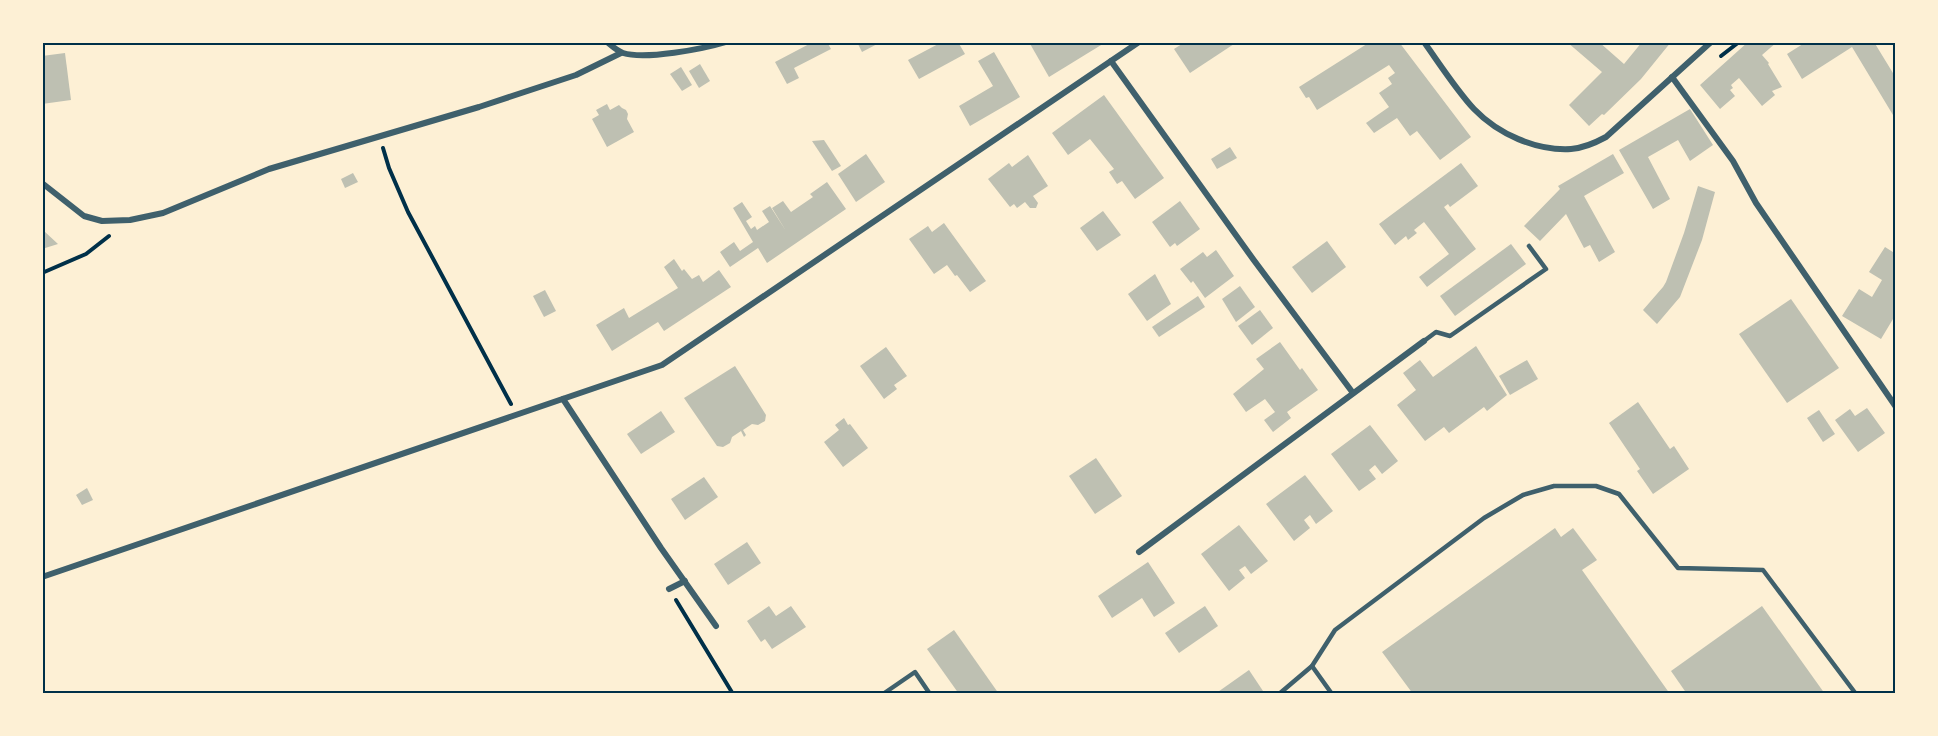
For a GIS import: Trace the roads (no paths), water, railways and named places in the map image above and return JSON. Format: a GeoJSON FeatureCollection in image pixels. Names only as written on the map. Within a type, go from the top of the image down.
{"type":"FeatureCollection","features":[{"type":"Feature","properties":{"kind":"street"},"geometry":{"type":"LineString","coordinates":[[607,42],[621,53],[630,54],[665,54],[707,48],[726,42]]}},
{"type":"Feature","properties":{"kind":"street"},"geometry":{"type":"LineString","coordinates":[[42,577],[663,365],[1139,42]]}},
{"type":"Feature","properties":{"kind":"street"},"geometry":{"type":"LineString","coordinates":[[1424,42],[1474,109],[1495,127],[1533,145],[1554,149],[1588,146],[1606,137],[1711,42]]}},
{"type":"Feature","properties":{"kind":"street"},"geometry":{"type":"LineString","coordinates":[[42,183],[84,216],[102,221],[130,220],[163,213],[269,169],[479,107],[576,75],[621,53]]}},
{"type":"Feature","properties":{"kind":"street"},"geometry":{"type":"LineString","coordinates":[[1111,61],[1253,259],[1353,393]]}},
{"type":"Feature","properties":{"kind":"street"},"geometry":{"type":"LineString","coordinates":[[1672,77],[1733,161],[1756,203],[1896,407]]}},
{"type":"Feature","properties":{"kind":"street"},"geometry":{"type":"LineString","coordinates":[[1139,552],[1424,341]]}},
{"type":"Feature","properties":{"kind":"street"},"geometry":{"type":"LineString","coordinates":[[563,399],[716,626]]}},
{"type":"Feature","properties":{"kind":"street"},"geometry":{"type":"LineString","coordinates":[[669,589],[684,581]]}},
{"type":"Feature","properties":{"kind":"lane"},"geometry":{"type":"LineString","coordinates":[[1424,341],[1436,332],[1450,336],[1546,268],[1529,246]]}},
{"type":"Feature","properties":{"kind":"lane"},"geometry":{"type":"LineString","coordinates":[[1279,694],[1312,666],[1335,630],[1484,518],[1523,495],[1554,486],[1596,486],[1619,494],[1677,568],[1763,570],[1856,694]]}},
{"type":"Feature","properties":{"kind":"lane"},"geometry":{"type":"LineString","coordinates":[[1312,666],[1332,694]]}},
{"type":"Feature","properties":{"kind":"lane"},"geometry":{"type":"LineString","coordinates":[[883,694],[915,672],[930,694]]}}]}
